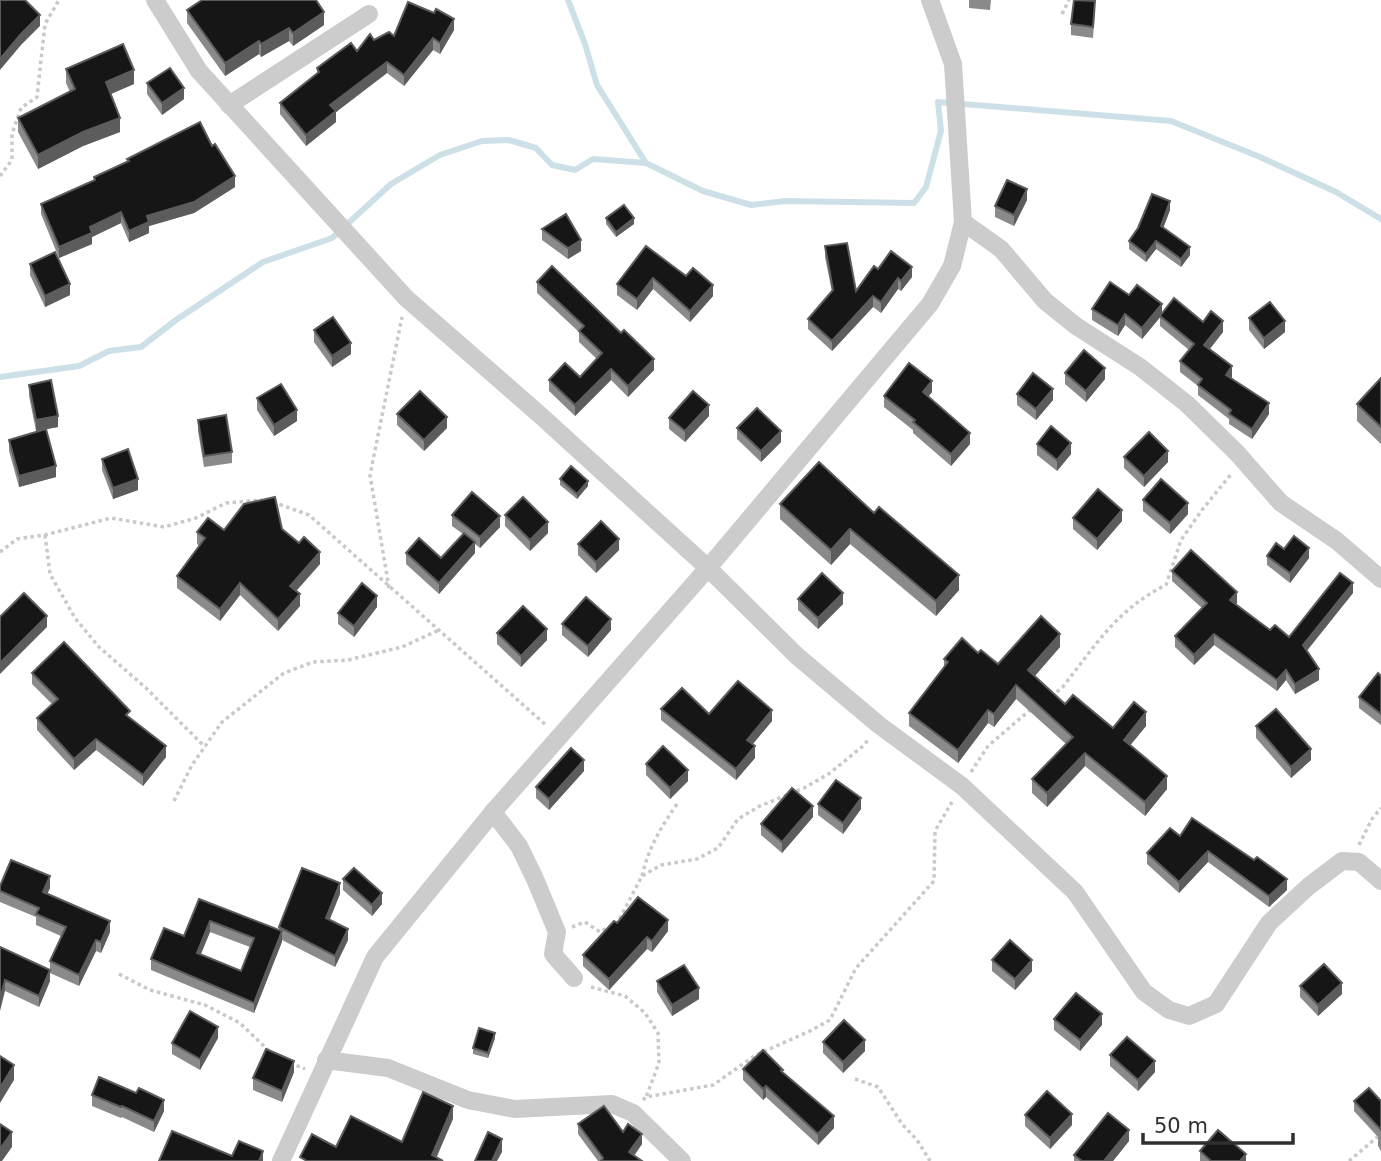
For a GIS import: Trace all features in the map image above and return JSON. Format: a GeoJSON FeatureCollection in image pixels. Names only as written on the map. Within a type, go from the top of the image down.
{"type":"FeatureCollection","features":[{"type":"Feature","properties":{"kind":"street"},"geometry":{"type":"LineString","coordinates":[[155,0],[199,71],[406,298],[708,568],[797,656],[879,725],[962,786],[1075,892],[1144,992],[1169,1010],[1189,1016],[1216,1004],[1269,923],[1308,886],[1342,861],[1359,862],[1381,881]]}},
{"type":"Feature","properties":{"kind":"street"},"geometry":{"type":"LineString","coordinates":[[281,1161],[375,957],[493,812],[708,568],[930,304],[952,266],[963,222],[953,64],[930,0]]}},
{"type":"Feature","properties":{"kind":"street"},"geometry":{"type":"LineString","coordinates":[[229,105],[369,14]]}},
{"type":"Feature","properties":{"kind":"street"},"geometry":{"type":"LineString","coordinates":[[963,222],[1001,249],[1045,301],[1076,326],[1140,367],[1187,404],[1281,503],[1337,541],[1381,579]]}},
{"type":"Feature","properties":{"kind":"street"},"geometry":{"type":"LineString","coordinates":[[493,812],[519,846],[557,932],[553,954],[574,978]]}},
{"type":"Feature","properties":{"kind":"street"},"geometry":{"type":"LineString","coordinates":[[326,1060],[388,1069],[468,1100],[515,1109],[612,1104],[634,1113],[682,1161]]}},
{"type":"Feature","properties":{"kind":"path"},"geometry":{"type":"LineString","coordinates":[[0,176],[12,160],[12,134],[20,108],[37,97],[45,24],[59,0]]}},
{"type":"Feature","properties":{"kind":"path"},"geometry":{"type":"LineString","coordinates":[[1062,14],[1069,0]]}},
{"type":"Feature","properties":{"kind":"path"},"geometry":{"type":"LineString","coordinates":[[389,588],[370,475],[406,298]]}},
{"type":"Feature","properties":{"kind":"path"},"geometry":{"type":"LineString","coordinates":[[1042,702],[1062,688],[1112,623],[1145,595],[1166,585],[1181,540],[1243,460]]}},
{"type":"Feature","properties":{"kind":"path"},"geometry":{"type":"LineString","coordinates":[[0,552],[17,539],[45,535],[111,518],[164,527],[196,518],[226,503],[268,500],[309,515],[559,737]]}},
{"type":"Feature","properties":{"kind":"path"},"geometry":{"type":"LineString","coordinates":[[45,535],[50,574],[75,618],[99,647],[146,688],[205,747]]}},
{"type":"Feature","properties":{"kind":"path"},"geometry":{"type":"LineString","coordinates":[[174,801],[192,765],[222,722],[284,673],[313,662],[348,660],[402,647],[439,630]]}},
{"type":"Feature","properties":{"kind":"path"},"geometry":{"type":"LineString","coordinates":[[646,1097],[713,1085],[756,1055],[830,1020],[856,968],[934,881],[935,831],[962,786],[988,746],[1032,708]]}},
{"type":"Feature","properties":{"kind":"path"},"geometry":{"type":"LineString","coordinates":[[642,876],[661,865],[697,859],[718,848],[738,819],[830,773],[863,746],[879,725]]}},
{"type":"Feature","properties":{"kind":"path"},"geometry":{"type":"LineString","coordinates":[[557,932],[585,922],[600,932],[618,922],[642,876],[647,855],[677,804]]}},
{"type":"Feature","properties":{"kind":"path"},"geometry":{"type":"LineString","coordinates":[[1351,861],[1372,819],[1381,808]]}},
{"type":"Feature","properties":{"kind":"path"},"geometry":{"type":"LineString","coordinates":[[119,974],[150,990],[205,1005],[240,1023],[276,1058]]}},
{"type":"Feature","properties":{"kind":"path"},"geometry":{"type":"LineString","coordinates":[[574,978],[597,990],[625,996],[645,1013],[657,1033],[659,1063],[646,1097],[634,1113]]}},
{"type":"Feature","properties":{"kind":"path"},"geometry":{"type":"LineString","coordinates":[[286,1062],[306,1070],[326,1060]]}},
{"type":"Feature","properties":{"kind":"path"},"geometry":{"type":"LineString","coordinates":[[855,1079],[878,1087],[902,1124],[918,1140],[930,1161]]}},
{"type":"Feature","properties":{"kind":"path"},"geometry":{"type":"LineString","coordinates":[[1349,1161],[1381,1134]]}},
{"type":"Feature","properties":{"kind":"building"},"geometry":{"type":"Polygon","coordinates":[[[0,0],[25,0],[40,15],[0,59],[0,0]]]}},
{"type":"Feature","properties":{"kind":"building"},"geometry":{"type":"Polygon","coordinates":[[[202,0],[316,0],[324,12],[293,33],[289,28],[261,44],[259,41],[225,63],[187,10],[202,0]]]}},
{"type":"Feature","properties":{"kind":"building"},"geometry":{"type":"Polygon","coordinates":[[[1074,0],[1095,1],[1093,27],[1071,24],[1074,0]]]}},
{"type":"Feature","properties":{"kind":"building"},"geometry":{"type":"Polygon","coordinates":[[[408,2],[434,13],[436,9],[454,19],[440,43],[433,38],[404,75],[387,62],[330,105],[336,111],[306,135],[280,103],[319,72],[317,68],[351,43],[357,51],[370,34],[374,40],[389,32],[394,36],[408,2]]]}},
{"type":"Feature","properties":{"kind":"building"},"geometry":{"type":"Polygon","coordinates":[[[123,44],[134,70],[106,82],[120,118],[83,132],[38,155],[18,118],[75,89],[66,69],[123,44]]]}},
{"type":"Feature","properties":{"kind":"building"},"geometry":{"type":"Polygon","coordinates":[[[170,68],[184,88],[162,103],[147,83],[170,68]]]}},
{"type":"Feature","properties":{"kind":"building"},"geometry":{"type":"Polygon","coordinates":[[[200,122],[212,146],[215,144],[235,176],[194,202],[147,216],[149,222],[129,231],[121,212],[90,227],[92,233],[59,247],[41,204],[95,180],[94,177],[200,122]]]}},
{"type":"Feature","properties":{"kind":"building"},"geometry":{"type":"Polygon","coordinates":[[[1007,180],[1027,189],[1014,215],[995,206],[1007,180]]]}},
{"type":"Feature","properties":{"kind":"building"},"geometry":{"type":"Polygon","coordinates":[[[1152,194],[1170,201],[1161,226],[1190,247],[1181,259],[1156,241],[1146,254],[1129,241],[1138,228],[1152,194]]]}},
{"type":"Feature","properties":{"kind":"building"},"geometry":{"type":"Polygon","coordinates":[[[624,205],[634,218],[616,232],[606,218],[624,205]]]}},
{"type":"Feature","properties":{"kind":"building"},"geometry":{"type":"Polygon","coordinates":[[[566,214],[581,240],[568,248],[542,229],[566,214]]]}},
{"type":"Feature","properties":{"kind":"building"},"geometry":{"type":"Polygon","coordinates":[[[847,243],[856,291],[874,266],[878,269],[891,251],[912,267],[901,281],[898,278],[881,302],[873,296],[832,341],[808,319],[833,290],[825,246],[847,243]]]}},
{"type":"Feature","properties":{"kind":"building"},"geometry":{"type":"Polygon","coordinates":[[[646,246],[686,276],[693,268],[713,285],[690,311],[653,278],[637,299],[617,284],[646,246]]]}},
{"type":"Feature","properties":{"kind":"building"},"geometry":{"type":"Polygon","coordinates":[[[55,252],[70,284],[45,296],[30,264],[55,252]]]}},
{"type":"Feature","properties":{"kind":"building"},"geometry":{"type":"Polygon","coordinates":[[[552,266],[621,333],[624,330],[654,359],[628,386],[611,369],[575,405],[549,380],[565,363],[580,377],[602,353],[579,331],[584,326],[537,282],[552,266]]]}},
{"type":"Feature","properties":{"kind":"building"},"geometry":{"type":"Polygon","coordinates":[[[1110,282],[1129,295],[1137,285],[1162,304],[1142,328],[1125,314],[1118,325],[1092,309],[1110,282]]]}},
{"type":"Feature","properties":{"kind":"building"},"geometry":{"type":"Polygon","coordinates":[[[1174,298],[1203,322],[1211,311],[1223,321],[1204,345],[1232,366],[1226,375],[1269,403],[1252,429],[1229,414],[1231,410],[1198,385],[1202,379],[1180,361],[1194,344],[1160,316],[1174,298]]]}},
{"type":"Feature","properties":{"kind":"building"},"geometry":{"type":"Polygon","coordinates":[[[1270,302],[1285,321],[1264,338],[1249,318],[1270,302]]]}},
{"type":"Feature","properties":{"kind":"building"},"geometry":{"type":"Polygon","coordinates":[[[333,317],[351,343],[332,356],[314,330],[333,317]]]}},
{"type":"Feature","properties":{"kind":"building"},"geometry":{"type":"Polygon","coordinates":[[[1084,350],[1105,368],[1086,391],[1065,373],[1084,350]]]}},
{"type":"Feature","properties":{"kind":"building"},"geometry":{"type":"Polygon","coordinates":[[[909,363],[932,381],[923,392],[970,433],[951,454],[913,422],[915,420],[884,396],[909,363]]]}},
{"type":"Feature","properties":{"kind":"building"},"geometry":{"type":"Polygon","coordinates":[[[1033,373],[1053,389],[1036,409],[1017,394],[1033,373]]]}},
{"type":"Feature","properties":{"kind":"building"},"geometry":{"type":"Polygon","coordinates":[[[1381,378],[1381,427],[1357,404],[1381,378]]]}},
{"type":"Feature","properties":{"kind":"building"},"geometry":{"type":"Polygon","coordinates":[[[51,380],[58,416],[36,420],[29,385],[51,380]]]}},
{"type":"Feature","properties":{"kind":"building"},"geometry":{"type":"Polygon","coordinates":[[[281,384],[297,410],[274,425],[257,398],[281,384]]]}},
{"type":"Feature","properties":{"kind":"building"},"geometry":{"type":"Polygon","coordinates":[[[420,391],[447,417],[424,440],[397,414],[420,391]]]}},
{"type":"Feature","properties":{"kind":"building"},"geometry":{"type":"Polygon","coordinates":[[[693,391],[709,405],[685,431],[669,418],[693,391]]]}},
{"type":"Feature","properties":{"kind":"building"},"geometry":{"type":"Polygon","coordinates":[[[757,408],[781,431],[761,451],[737,428],[757,408]]]}},
{"type":"Feature","properties":{"kind":"building"},"geometry":{"type":"Polygon","coordinates":[[[226,415],[232,452],[204,456],[198,420],[226,415]]]}},
{"type":"Feature","properties":{"kind":"building"},"geometry":{"type":"Polygon","coordinates":[[[1051,426],[1071,443],[1057,460],[1037,444],[1051,426]]]}},
{"type":"Feature","properties":{"kind":"building"},"geometry":{"type":"Polygon","coordinates":[[[46,429],[56,466],[19,476],[9,440],[46,429]]]}},
{"type":"Feature","properties":{"kind":"building"},"geometry":{"type":"Polygon","coordinates":[[[1149,432],[1168,451],[1144,476],[1124,457],[1149,432]]]}},
{"type":"Feature","properties":{"kind":"building"},"geometry":{"type":"Polygon","coordinates":[[[128,449],[138,479],[113,488],[102,459],[128,449]]]}},
{"type":"Feature","properties":{"kind":"building"},"geometry":{"type":"Polygon","coordinates":[[[819,462],[874,513],[879,507],[959,575],[936,601],[850,529],[831,550],[780,504],[819,462]]]}},
{"type":"Feature","properties":{"kind":"building"},"geometry":{"type":"Polygon","coordinates":[[[571,466],[588,481],[577,494],[560,479],[571,466]]]}},
{"type":"Feature","properties":{"kind":"building"},"geometry":{"type":"Polygon","coordinates":[[[1161,479],[1188,503],[1170,523],[1143,500],[1161,479]]]}},
{"type":"Feature","properties":{"kind":"building"},"geometry":{"type":"Polygon","coordinates":[[[1098,489],[1122,510],[1097,539],[1073,518],[1098,489]]]}},
{"type":"Feature","properties":{"kind":"building"},"geometry":{"type":"Polygon","coordinates":[[[472,492],[500,516],[480,537],[452,515],[472,492]]]}},
{"type":"Feature","properties":{"kind":"building"},"geometry":{"type":"Polygon","coordinates":[[[275,497],[282,529],[299,543],[304,537],[320,552],[290,586],[300,594],[278,619],[240,583],[220,609],[177,576],[205,538],[197,532],[208,518],[224,530],[244,504],[275,497]]]}},
{"type":"Feature","properties":{"kind":"building"},"geometry":{"type":"Polygon","coordinates":[[[523,497],[548,522],[530,540],[505,515],[523,497]]]}},
{"type":"Feature","properties":{"kind":"building"},"geometry":{"type":"Polygon","coordinates":[[[601,521],[619,539],[596,562],[578,544],[601,521]]]}},
{"type":"Feature","properties":{"kind":"building"},"geometry":{"type":"Polygon","coordinates":[[[464,533],[475,542],[439,583],[406,553],[419,538],[441,558],[464,533]]]}},
{"type":"Feature","properties":{"kind":"building"},"geometry":{"type":"Polygon","coordinates":[[[1294,536],[1309,548],[1290,573],[1267,556],[1276,543],[1284,549],[1294,536]]]}},
{"type":"Feature","properties":{"kind":"building"},"geometry":{"type":"Polygon","coordinates":[[[1191,550],[1237,592],[1230,600],[1270,630],[1275,625],[1289,637],[1340,573],[1353,583],[1303,645],[1319,669],[1295,684],[1286,670],[1277,680],[1214,634],[1194,655],[1175,636],[1207,603],[1172,571],[1191,550]]]}},
{"type":"Feature","properties":{"kind":"building"},"geometry":{"type":"Polygon","coordinates":[[[822,573],[843,593],[818,618],[798,599],[822,573]]]}},
{"type":"Feature","properties":{"kind":"building"},"geometry":{"type":"Polygon","coordinates":[[[362,583],[377,596],[354,626],[338,613],[362,583]]]}},
{"type":"Feature","properties":{"kind":"building"},"geometry":{"type":"Polygon","coordinates":[[[24,593],[47,616],[0,663],[0,617],[24,593]]]}},
{"type":"Feature","properties":{"kind":"building"},"geometry":{"type":"Polygon","coordinates":[[[586,597],[611,619],[588,646],[562,624],[586,597]]]}},
{"type":"Feature","properties":{"kind":"building"},"geometry":{"type":"Polygon","coordinates":[[[523,606],[547,629],[521,656],[497,633],[523,606]]]}},
{"type":"Feature","properties":{"kind":"building"},"geometry":{"type":"Polygon","coordinates":[[[1041,616],[1060,634],[1028,670],[1065,704],[1073,695],[1113,728],[1134,702],[1146,712],[1124,740],[1167,776],[1145,802],[1085,753],[1047,793],[1032,779],[1073,737],[1016,685],[994,714],[988,710],[958,750],[909,713],[948,662],[944,659],[962,638],[978,653],[981,650],[998,664],[1041,616]]]}},
{"type":"Feature","properties":{"kind":"building"},"geometry":{"type":"Polygon","coordinates":[[[64,642],[130,711],[126,715],[166,746],[143,775],[96,739],[74,759],[37,718],[58,699],[32,673],[64,642]]]}},
{"type":"Feature","properties":{"kind":"building"},"geometry":{"type":"Polygon","coordinates":[[[1378,673],[1381,676],[1381,714],[1359,697],[1378,673]]]}},
{"type":"Feature","properties":{"kind":"building"},"geometry":{"type":"Polygon","coordinates":[[[738,681],[772,710],[747,740],[755,746],[736,769],[661,709],[682,688],[709,714],[738,681]]]}},
{"type":"Feature","properties":{"kind":"building"},"geometry":{"type":"Polygon","coordinates":[[[1276,709],[1311,749],[1291,767],[1256,726],[1276,709]]]}},
{"type":"Feature","properties":{"kind":"building"},"geometry":{"type":"Polygon","coordinates":[[[663,746],[688,770],[670,788],[646,764],[663,746]]]}},
{"type":"Feature","properties":{"kind":"building"},"geometry":{"type":"Polygon","coordinates":[[[571,748],[584,760],[549,799],[536,787],[571,748]]]}},
{"type":"Feature","properties":{"kind":"building"},"geometry":{"type":"Polygon","coordinates":[[[836,780],[861,798],[843,823],[818,804],[836,780]]]}},
{"type":"Feature","properties":{"kind":"building"},"geometry":{"type":"Polygon","coordinates":[[[792,788],[813,806],[782,842],[761,824],[792,788]]]}},
{"type":"Feature","properties":{"kind":"building"},"geometry":{"type":"Polygon","coordinates":[[[1192,818],[1254,860],[1257,857],[1287,879],[1269,896],[1208,851],[1179,882],[1147,853],[1170,828],[1180,836],[1192,818]]]}},
{"type":"Feature","properties":{"kind":"building"},"geometry":{"type":"Polygon","coordinates":[[[11,860],[50,876],[43,892],[110,921],[101,942],[96,940],[79,975],[50,961],[66,927],[36,914],[39,908],[0,891],[11,860]]]}},
{"type":"Feature","properties":{"kind":"building"},"geometry":{"type":"Polygon","coordinates":[[[302,868],[340,883],[326,918],[348,929],[335,956],[279,927],[302,868]]]}},
{"type":"Feature","properties":{"kind":"building"},"geometry":{"type":"Polygon","coordinates":[[[354,868],[382,893],[372,905],[343,879],[354,868]]]}},
{"type":"Feature","properties":{"kind":"building"},"geometry":{"type":"Polygon","coordinates":[[[638,897],[668,920],[652,941],[647,937],[609,979],[583,955],[614,921],[617,923],[638,897]]]}},
{"type":"Feature","properties":{"kind":"building"},"geometry":{"type":"Polygon","coordinates":[[[199,899],[282,931],[254,1003],[151,959],[164,928],[184,936],[199,899]],[[210,921],[197,953],[241,971],[254,938],[210,921]]]}},
{"type":"Feature","properties":{"kind":"building"},"geometry":{"type":"Polygon","coordinates":[[[1010,940],[1032,960],[1015,979],[992,960],[1010,940]]]}},
{"type":"Feature","properties":{"kind":"building"},"geometry":{"type":"Polygon","coordinates":[[[0,947],[50,970],[39,996],[5,980],[0,1000],[0,947]]]}},
{"type":"Feature","properties":{"kind":"building"},"geometry":{"type":"Polygon","coordinates":[[[1324,964],[1342,983],[1318,1005],[1300,986],[1324,964]]]}},
{"type":"Feature","properties":{"kind":"building"},"geometry":{"type":"Polygon","coordinates":[[[684,965],[699,988],[672,1005],[657,981],[684,965]]]}},
{"type":"Feature","properties":{"kind":"building"},"geometry":{"type":"Polygon","coordinates":[[[1076,993],[1102,1014],[1080,1040],[1054,1019],[1076,993]]]}},
{"type":"Feature","properties":{"kind":"building"},"geometry":{"type":"Polygon","coordinates":[[[190,1011],[218,1027],[200,1059],[172,1043],[190,1011]]]}},
{"type":"Feature","properties":{"kind":"building"},"geometry":{"type":"Polygon","coordinates":[[[844,1020],[865,1040],[843,1062],[823,1042],[844,1020]]]}},
{"type":"Feature","properties":{"kind":"building"},"geometry":{"type":"Polygon","coordinates":[[[479,1028],[495,1033],[488,1053],[473,1048],[479,1028]]]}},
{"type":"Feature","properties":{"kind":"building"},"geometry":{"type":"Polygon","coordinates":[[[1127,1037],[1155,1061],[1138,1080],[1110,1055],[1127,1037]]]}},
{"type":"Feature","properties":{"kind":"building"},"geometry":{"type":"Polygon","coordinates":[[[266,1049],[294,1061],[282,1091],[253,1078],[266,1049]]]}},
{"type":"Feature","properties":{"kind":"building"},"geometry":{"type":"Polygon","coordinates":[[[763,1050],[783,1070],[781,1071],[834,1116],[818,1134],[766,1086],[763,1089],[743,1069],[763,1050]]]}},
{"type":"Feature","properties":{"kind":"building"},"geometry":{"type":"Polygon","coordinates":[[[0,1056],[14,1065],[0,1088],[0,1056]]]}},
{"type":"Feature","properties":{"kind":"building"},"geometry":{"type":"Polygon","coordinates":[[[99,1077],[136,1093],[139,1088],[164,1100],[154,1121],[92,1095],[99,1077]]]}},
{"type":"Feature","properties":{"kind":"building"},"geometry":{"type":"Polygon","coordinates":[[[1369,1088],[1381,1101],[1381,1130],[1354,1101],[1369,1088]]]}},
{"type":"Feature","properties":{"kind":"building"},"geometry":{"type":"Polygon","coordinates":[[[1047,1091],[1072,1114],[1050,1138],[1025,1115],[1047,1091]]]}},
{"type":"Feature","properties":{"kind":"building"},"geometry":{"type":"Polygon","coordinates":[[[423,1092],[453,1106],[432,1155],[443,1161],[307,1161],[300,1157],[312,1134],[336,1147],[351,1116],[402,1142],[423,1092]]]}},
{"type":"Feature","properties":{"kind":"building"},"geometry":{"type":"Polygon","coordinates":[[[604,1106],[623,1132],[628,1124],[642,1134],[629,1152],[642,1161],[601,1161],[603,1158],[578,1124],[604,1106]]]}},
{"type":"Feature","properties":{"kind":"building"},"geometry":{"type":"Polygon","coordinates":[[[1108,1113],[1129,1130],[1104,1161],[1082,1161],[1074,1155],[1108,1113]]]}},
{"type":"Feature","properties":{"kind":"building"},"geometry":{"type":"Polygon","coordinates":[[[0,1124],[12,1132],[0,1149],[0,1124]]]}},
{"type":"Feature","properties":{"kind":"building"},"geometry":{"type":"Polygon","coordinates":[[[1218,1130],[1246,1154],[1240,1161],[1211,1161],[1200,1151],[1218,1130]]]}},
{"type":"Feature","properties":{"kind":"building"},"geometry":{"type":"Polygon","coordinates":[[[172,1131],[232,1156],[239,1141],[263,1151],[259,1161],[159,1161],[172,1131]]]}},
{"type":"Feature","properties":{"kind":"building"},"geometry":{"type":"Polygon","coordinates":[[[488,1132],[502,1139],[492,1161],[475,1161],[488,1132]]]}},
{"type":"Feature","properties":{"kind":"waterway"},"geometry":{"type":"LineString","coordinates":[[568,0],[597,85],[646,163]]}},
{"type":"Feature","properties":{"kind":"waterway"},"geometry":{"type":"LineString","coordinates":[[0,377],[79,366],[109,351],[141,347],[176,320],[263,262],[332,238],[391,184],[440,155],[482,141],[509,140],[536,148],[552,165],[575,170],[593,159],[646,163],[703,191],[751,205],[785,201],[914,203],[926,187],[941,131],[938,102],[1171,121],[1260,157],[1336,192],[1381,219]]}}]}
